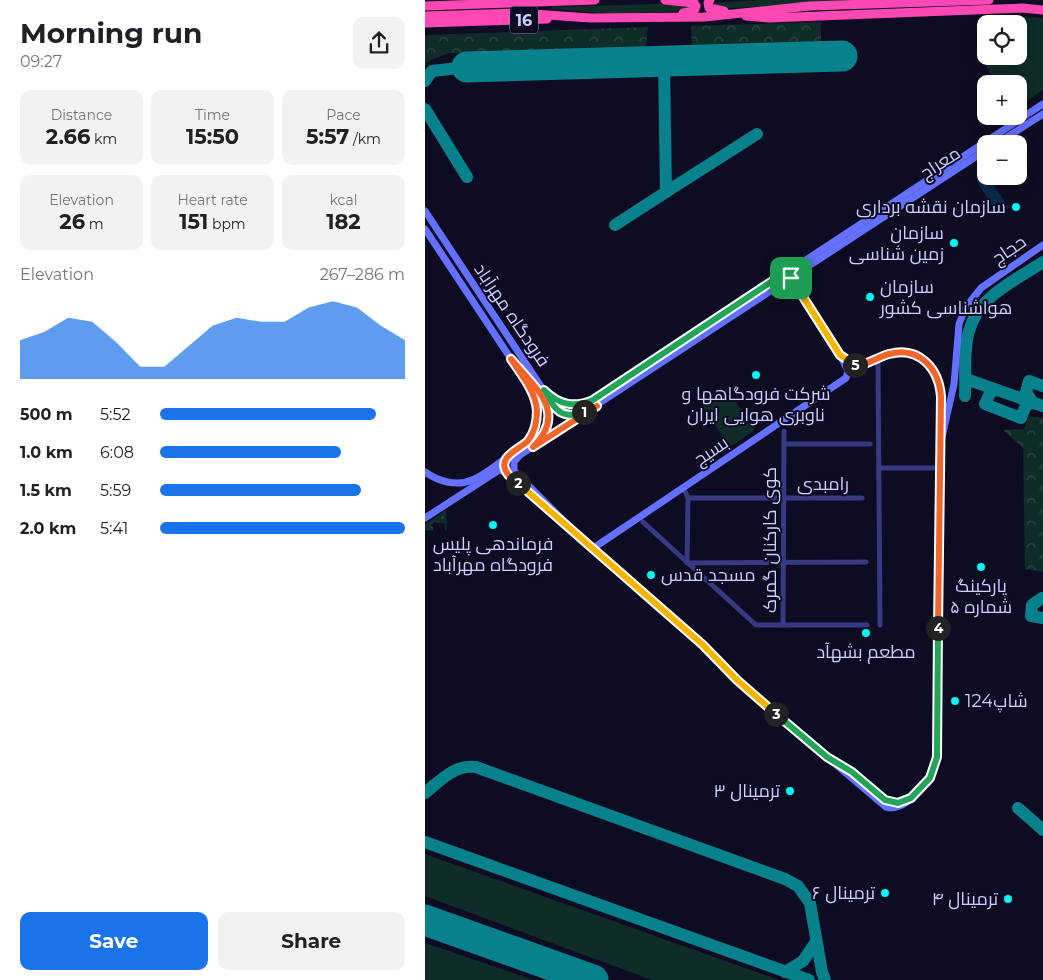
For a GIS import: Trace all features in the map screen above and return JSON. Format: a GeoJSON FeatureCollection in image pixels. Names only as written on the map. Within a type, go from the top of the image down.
{"type":"FeatureCollection","features":[{"type":"Feature","properties":{"kind":"highway"},"geometry":{"type":"LineString","coordinates":[[513,0],[537,2]]}},
{"type":"Feature","properties":{"kind":"highway","name":"16"},"geometry":{"type":"LineString","coordinates":[[425,6],[595,0]]}},
{"type":"Feature","properties":{"kind":"highway"},"geometry":{"type":"LineString","coordinates":[[649,17],[690,12],[695,8],[692,2],[665,0]]}},
{"type":"Feature","properties":{"kind":"highway"},"geometry":{"type":"LineString","coordinates":[[710,0],[708,6],[712,10],[769,18],[1005,9],[1043,10]]}},
{"type":"Feature","properties":{"kind":"highway","name":"16"},"geometry":{"type":"LineString","coordinates":[[425,24],[704,16],[809,6],[989,0]]}},
{"type":"Feature","properties":{"kind":"highway","name":"16"},"geometry":{"type":"LineString","coordinates":[[425,16],[519,13],[590,18]]}},
{"type":"Feature","properties":{"kind":"main road","name":"معراج"},"geometry":{"type":"LineString","coordinates":[[858,230],[1043,104]]}},
{"type":"Feature","properties":{"kind":"main road"},"geometry":{"type":"LineString","coordinates":[[1011,135],[1043,114]]}},
{"type":"Feature","properties":{"kind":"main road","name":"معراج"},"geometry":{"type":"LineString","coordinates":[[533,447],[595,403],[789,275],[977,156]]}},
{"type":"Feature","properties":{"kind":"main road","name":"فرودگاه مهرآباد"},"geometry":{"type":"LineString","coordinates":[[425,211],[544,390],[558,401],[567,405],[595,403]]}},
{"type":"Feature","properties":{"kind":"main road","name":"فرودگاه مهرآباد"},"geometry":{"type":"LineString","coordinates":[[425,229],[529,386],[537,411],[534,430],[528,440],[507,456]]}},
{"type":"Feature","properties":{"kind":"main road","name":"حجاج"},"geometry":{"type":"LineString","coordinates":[[592,549],[703,645],[737,680],[886,807],[898,807],[911,798],[930,778],[937,757],[940,446],[954,384],[959,324],[966,306],[988,282],[1043,245]]}},
{"type":"Feature","properties":{"kind":"main road"},"geometry":{"type":"LineString","coordinates":[[789,275],[840,355],[846,361],[859,365],[889,354],[909,353],[923,358],[932,368],[940,388],[940,446]]}},
{"type":"Feature","properties":{"kind":"main road"},"geometry":{"type":"LineString","coordinates":[[471,300],[480,294]]}},
{"type":"Feature","properties":{"kind":"main road","name":"بسیج"},"geometry":{"type":"LineString","coordinates":[[592,549],[846,378],[848,371],[840,355]]}},
{"type":"Feature","properties":{"kind":"main road"},"geometry":{"type":"LineString","coordinates":[[511,359],[535,389],[550,413],[546,432],[533,447],[515,459],[513,465],[515,471],[558,512],[563,521]]}},
{"type":"Feature","properties":{"kind":"main road"},"geometry":{"type":"LineString","coordinates":[[500,469],[507,456]]}},
{"type":"Feature","properties":{"kind":"main road"},"geometry":{"type":"LineString","coordinates":[[425,518],[474,483],[500,469],[507,456]]}},
{"type":"Feature","properties":{"kind":"main road"},"geometry":{"type":"LineString","coordinates":[[500,469],[549,512],[563,521],[592,549]]}},
{"type":"Feature","properties":{"kind":"main road"},"geometry":{"type":"LineString","coordinates":[[425,472],[436,480],[474,483]]}},
{"type":"Feature","properties":{"kind":"street"},"geometry":{"type":"LineString","coordinates":[[878,358],[879,625]]}},
{"type":"Feature","properties":{"kind":"street","name":"کوی کارکنان گمرک"},"geometry":{"type":"LineString","coordinates":[[784,431],[783,625],[867,625]]}},
{"type":"Feature","properties":{"kind":"street"},"geometry":{"type":"LineString","coordinates":[[784,444],[870,444]]}},
{"type":"Feature","properties":{"kind":"street"},"geometry":{"type":"LineString","coordinates":[[879,468],[940,468]]}},
{"type":"Feature","properties":{"kind":"street"},"geometry":{"type":"LineString","coordinates":[[683,487],[688,498],[687,563]]}},
{"type":"Feature","properties":{"kind":"street","name":"رامبدی"},"geometry":{"type":"LineString","coordinates":[[688,498],[862,498]]}},
{"type":"Feature","properties":{"kind":"street"},"geometry":{"type":"LineString","coordinates":[[643,522],[756,625],[783,625]]}},
{"type":"Feature","properties":{"kind":"street"},"geometry":{"type":"LineString","coordinates":[[687,563],[866,562]]}},
{"type":"Feature","properties":{"kind":"green space"},"geometry":{"type":"Polygon","coordinates":[[[760,0],[878,0],[715,9],[710,3],[760,0]]]}},
{"type":"Feature","properties":{"kind":"green space"},"geometry":{"type":"Polygon","coordinates":[[[689,3],[693,5],[689,11],[619,14],[552,9],[552,7],[689,3]]]}},
{"type":"Feature","properties":{"kind":"green space"},"geometry":{"type":"Polygon","coordinates":[[[1027,17],[1043,18],[1043,90],[1027,101],[1027,75],[992,75],[985,65],[1027,65],[1027,17]]]}},
{"type":"Feature","properties":{"kind":"green space"},"geometry":{"type":"Polygon","coordinates":[[[821,22],[821,42],[692,46],[691,26],[821,22]]]}},
{"type":"Feature","properties":{"kind":"green space"},"geometry":{"type":"Polygon","coordinates":[[[648,27],[646,48],[449,53],[429,61],[425,65],[425,35],[648,27]]]}},
{"type":"Feature","properties":{"kind":"green space"},"geometry":{"type":"Polygon","coordinates":[[[727,389],[755,430],[730,447],[702,406],[727,389]]]}},
{"type":"Feature","properties":{"kind":"green space"},"geometry":{"type":"Polygon","coordinates":[[[1029,416],[1043,418],[1043,572],[1025,569],[1023,448],[1003,430],[1024,429],[1029,416]]]}},
{"type":"Feature","properties":{"kind":"green space"},"geometry":{"type":"Polygon","coordinates":[[[446,510],[447,530],[445,531],[444,523],[434,522],[432,525],[434,531],[425,530],[425,525],[446,510]]]}},
{"type":"Feature","properties":{"kind":"green space"},"geometry":{"type":"Polygon","coordinates":[[[425,854],[779,980],[652,980],[425,896],[425,854]]]}},
{"type":"Feature","properties":{"kind":"green space"},"geometry":{"type":"Polygon","coordinates":[[[425,943],[534,980],[425,980],[425,943]]]}},
{"type":"Feature","properties":{"kind":"water"},"geometry":{"type":"Polygon","coordinates":[[[979,185],[994,185],[1009,208],[998,215],[979,185]]]}},
{"type":"Feature","properties":{"kind":"taxiway"},"geometry":{"type":"LineString","coordinates":[[615,225],[666,192],[664,61]]}},
{"type":"Feature","properties":{"kind":"taxiway"},"geometry":{"type":"LineString","coordinates":[[425,81],[432,71],[467,67]]}},
{"type":"Feature","properties":{"kind":"taxiway"},"geometry":{"type":"LineString","coordinates":[[425,109],[467,177]]}},
{"type":"Feature","properties":{"kind":"taxiway"},"geometry":{"type":"LineString","coordinates":[[666,192],[757,134]]}},
{"type":"Feature","properties":{"kind":"taxiway"},"geometry":{"type":"LineString","coordinates":[[965,396],[966,347],[969,331],[974,319],[981,308],[999,290],[1043,262]]}},
{"type":"Feature","properties":{"kind":"taxiway"},"geometry":{"type":"LineString","coordinates":[[966,379],[1043,406]]}},
{"type":"Feature","properties":{"kind":"taxiway"},"geometry":{"type":"LineString","coordinates":[[997,390],[991,391],[985,404],[1021,418],[1026,405],[1033,403],[1026,392],[1029,381],[1043,386]]}},
{"type":"Feature","properties":{"kind":"taxiway"},"geometry":{"type":"LineString","coordinates":[[1042,598],[1032,605],[1031,616],[1043,618]]}},
{"type":"Feature","properties":{"kind":"taxiway"},"geometry":{"type":"LineString","coordinates":[[425,793],[455,770],[476,767],[785,879],[798,886],[810,903],[825,980]]}},
{"type":"Feature","properties":{"kind":"taxiway"},"geometry":{"type":"LineString","coordinates":[[1018,808],[1043,830]]}},
{"type":"Feature","properties":{"kind":"taxiway"},"geometry":{"type":"LineString","coordinates":[[425,842],[809,980]]}},
{"type":"Feature","properties":{"kind":"taxiway"},"geometry":{"type":"LineString","coordinates":[[785,972],[803,961],[816,942]]}},
{"type":"Feature","properties":{"kind":"runway"},"geometry":{"type":"LineString","coordinates":[[467,67],[842,56]]}},
{"type":"Feature","properties":{"kind":"runway"},"geometry":{"type":"LineString","coordinates":[[425,920],[593,980]]}},
{"type":"Feature","properties":{"kind":"place","name":"سازمان نقشه برداری"},"geometry":{"type":"Point","coordinates":[1016,207]}},
{"type":"Feature","properties":{"kind":"place","name":"سازمان زمین شناسی"},"geometry":{"type":"Point","coordinates":[954,243]}},
{"type":"Feature","properties":{"kind":"place","name":"سازمان هواشناسی کشور"},"geometry":{"type":"Point","coordinates":[870,297]}},
{"type":"Feature","properties":{"kind":"place","name":"شرکت فرودگاهها و ناوبری هوایی ایران"},"geometry":{"type":"Point","coordinates":[756,375]}},
{"type":"Feature","properties":{"kind":"place","name":"فرماندهی پلیس فرودگاه مهرآباد"},"geometry":{"type":"Point","coordinates":[493,525]}},
{"type":"Feature","properties":{"kind":"place","name":"پارکینگ شماره ۵"},"geometry":{"type":"Point","coordinates":[981,567]}},
{"type":"Feature","properties":{"kind":"place","name":"مسجد قدس"},"geometry":{"type":"Point","coordinates":[651,575]}},
{"type":"Feature","properties":{"kind":"place","name":"مطعم بشهآد"},"geometry":{"type":"Point","coordinates":[866,633]}},
{"type":"Feature","properties":{"kind":"place","name":"124شاپ"},"geometry":{"type":"Point","coordinates":[955,701]}},
{"type":"Feature","properties":{"kind":"place","name":"ترمینال ۳"},"geometry":{"type":"Point","coordinates":[790,791]}},
{"type":"Feature","properties":{"kind":"place","name":"ترمینال ۶"},"geometry":{"type":"Point","coordinates":[885,893]}},
{"type":"Feature","properties":{"kind":"place","name":"ترمینال ۴"},"geometry":{"type":"Point","coordinates":[1008,899]}},
{"type":"Feature","properties":{"kind":"route"},"geometry":{"type":"LineString","coordinates":[[786,272],[791,278],[840,355],[846,361],[855,365],[863,365],[889,354],[909,353],[923,358],[939,380],[941,397],[937,757],[936,765],[925,784],[911,798],[898,803],[885,800],[852,772],[827,757],[737,680],[703,645],[592,549],[563,521],[545,509],[507,473],[505,468],[504,463],[507,456],[528,440],[534,430],[537,411],[536,402],[529,386],[511,359],[535,389],[550,413],[548,427],[543,437],[533,447],[597,406],[581,413],[569,415],[559,413],[554,409],[544,390],[550,396],[567,405],[584,404],[593,400],[786,272]]}}]}
